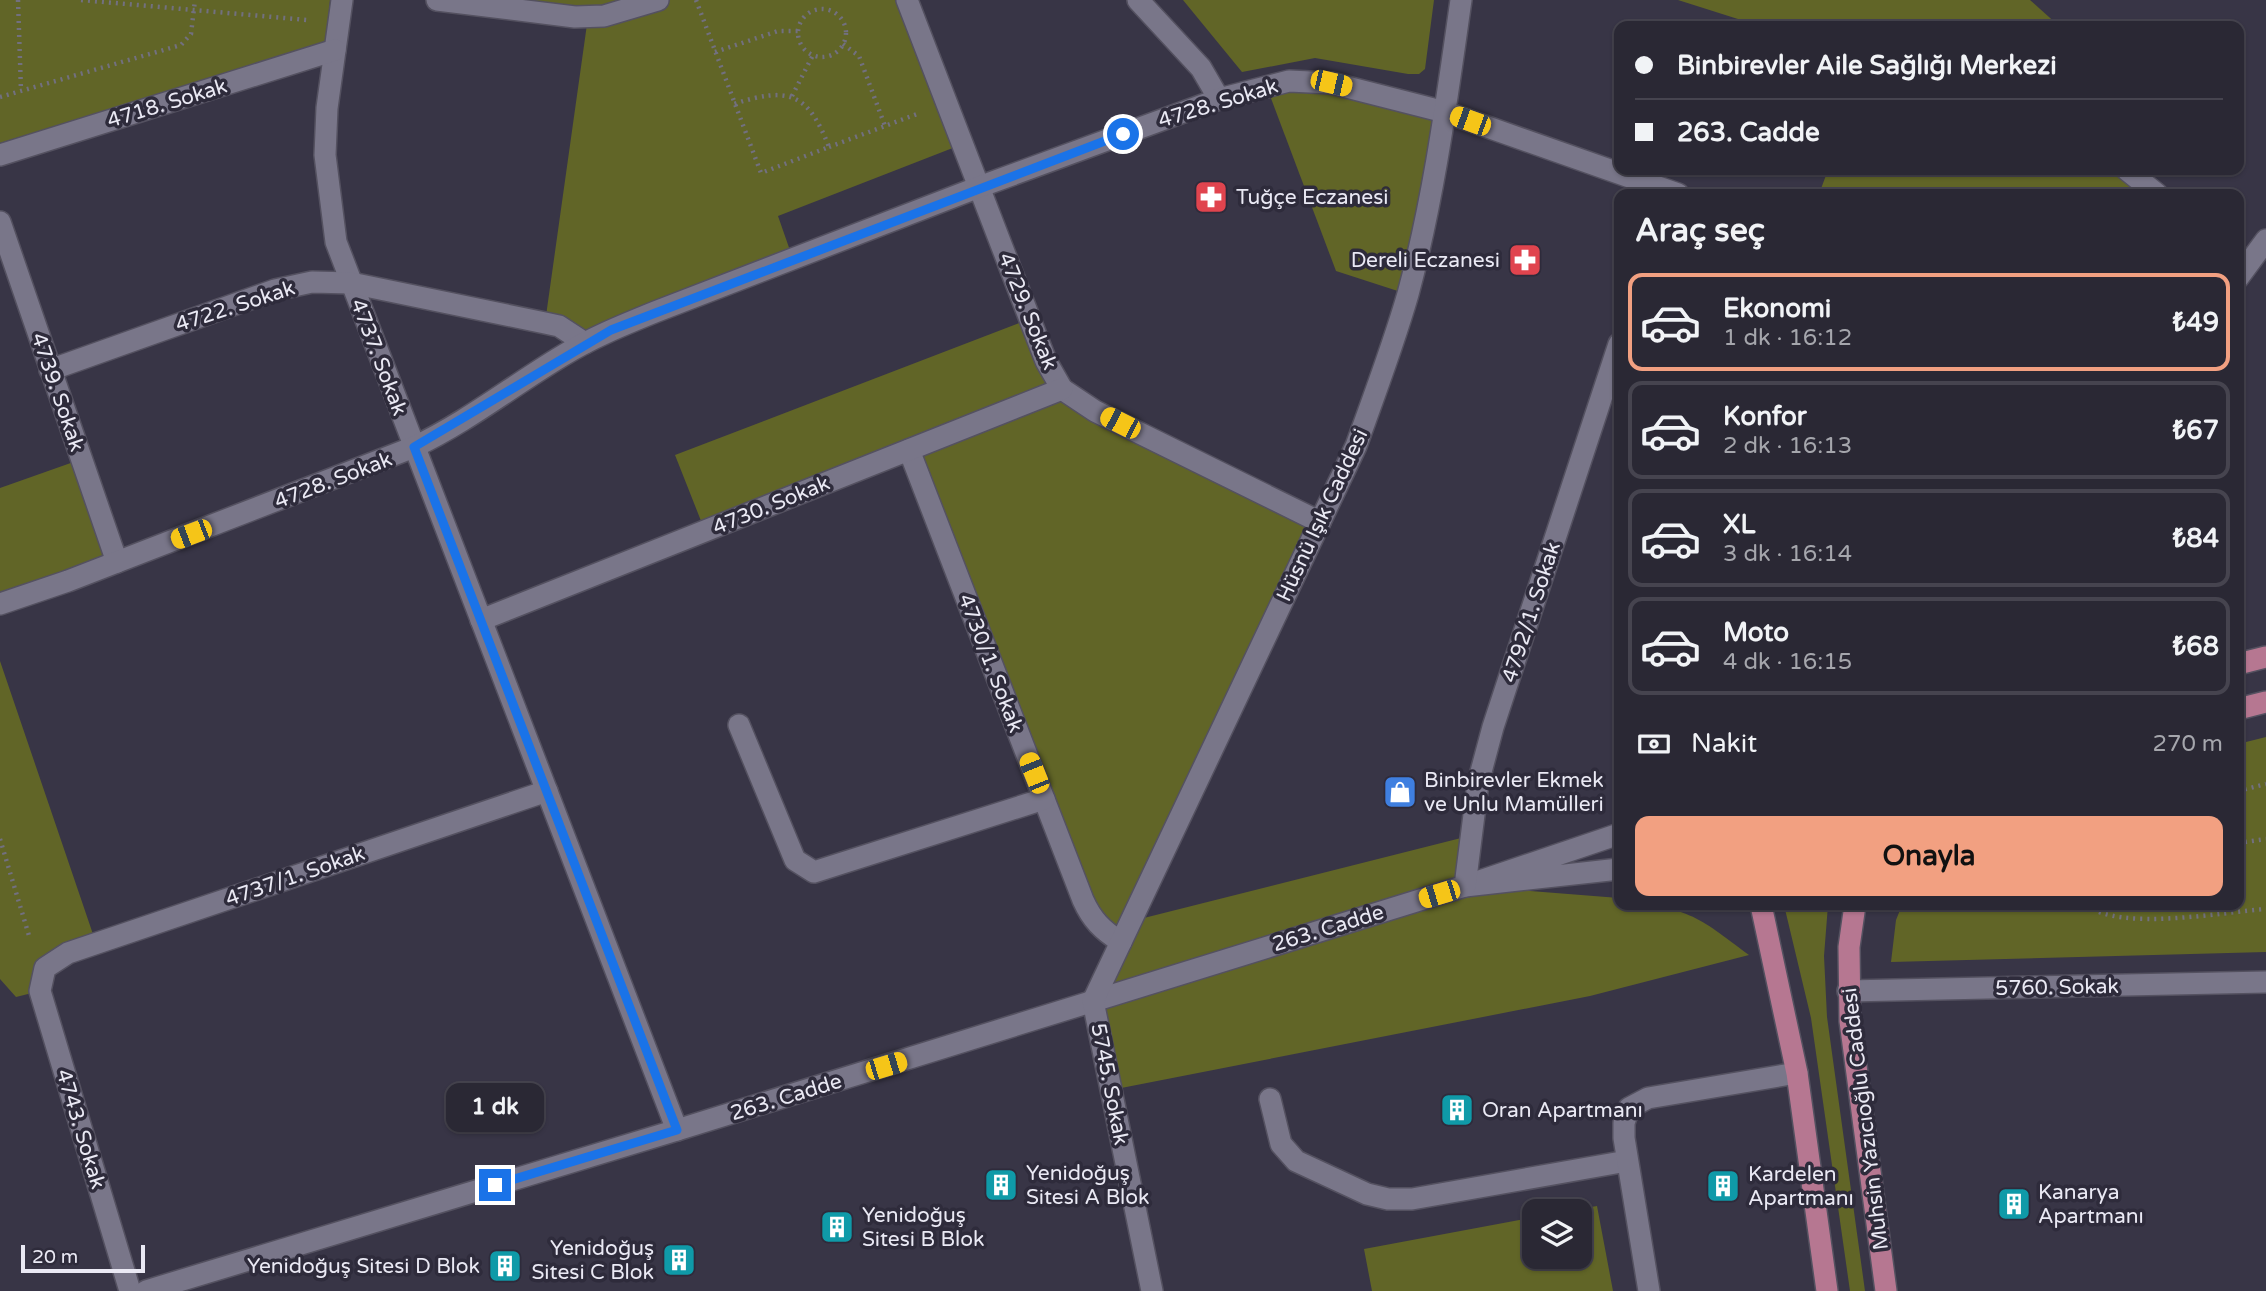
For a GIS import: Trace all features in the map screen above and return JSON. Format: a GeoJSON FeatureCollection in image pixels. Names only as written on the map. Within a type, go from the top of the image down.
{"type":"FeatureCollection","features":[{"type":"Feature","properties":{"kind":"main road"},"geometry":{"type":"LineString","coordinates":[[2244,662],[2266,657]]}},
{"type":"Feature","properties":{"kind":"main road"},"geometry":{"type":"LineString","coordinates":[[2244,708],[2266,702]]}},
{"type":"Feature","properties":{"kind":"main road"},"geometry":{"type":"LineString","coordinates":[[1762,910],[1797,1073],[1827,1291]]}},
{"type":"Feature","properties":{"kind":"main road","name":"Muhsin Yazıcıoğlu Caddesi"},"geometry":{"type":"LineString","coordinates":[[1855,910],[1848,991],[1886,1291]]}},
{"type":"Feature","properties":{"kind":"street","name":"4737. Sokak"},"geometry":{"type":"LineString","coordinates":[[342,0],[327,108],[325,155],[336,242],[677,1130]]}},
{"type":"Feature","properties":{"kind":"street"},"geometry":{"type":"LineString","coordinates":[[437,0],[575,17],[604,16],[658,0]]}},
{"type":"Feature","properties":{"kind":"street","name":"4729. Sokak"},"geometry":{"type":"LineString","coordinates":[[907,0],[1046,361],[1062,389],[1095,411],[1320,522]]}},
{"type":"Feature","properties":{"kind":"street"},"geometry":{"type":"LineString","coordinates":[[1138,0],[1201,68],[1219,99]]}},
{"type":"Feature","properties":{"kind":"street","name":"Hüsnü Işık Caddesi"},"geometry":{"type":"LineString","coordinates":[[1093,1001],[1356,446],[1408,294],[1445,112],[1461,0]]}},
{"type":"Feature","properties":{"kind":"street","name":"4718. Sokak"},"geometry":{"type":"LineString","coordinates":[[0,155],[335,50]]}},
{"type":"Feature","properties":{"kind":"street","name":"4728. Sokak"},"geometry":{"type":"LineString","coordinates":[[0,604],[117,562],[414,447],[454,426],[585,343],[655,312],[979,187],[1219,99],[1266,85],[1310,80],[1445,112],[1614,172]]}},
{"type":"Feature","properties":{"kind":"street","name":"4728. Sokak"},"geometry":{"type":"LineString","coordinates":[[1622,175],[1661,189]]}},
{"type":"Feature","properties":{"kind":"street"},"geometry":{"type":"LineString","coordinates":[[2133,175],[2151,189]]}},
{"type":"Feature","properties":{"kind":"street","name":"4739. Sokak"},"geometry":{"type":"LineString","coordinates":[[0,222],[117,562]]}},
{"type":"Feature","properties":{"kind":"street"},"geometry":{"type":"LineString","coordinates":[[2244,265],[2266,240]]}},
{"type":"Feature","properties":{"kind":"street","name":"4722. Sokak"},"geometry":{"type":"LineString","coordinates":[[50,370],[275,290],[312,282],[351,283],[559,326],[585,343]]}},
{"type":"Feature","properties":{"kind":"street","name":"4792/1. Sokak"},"geometry":{"type":"LineString","coordinates":[[1465,886],[1478,783],[1493,727],[1614,359]]}},
{"type":"Feature","properties":{"kind":"street","name":"4730. Sokak"},"geometry":{"type":"LineString","coordinates":[[481,620],[1062,389]]}},
{"type":"Feature","properties":{"kind":"street","name":"4730/1. Sokak"},"geometry":{"type":"LineString","coordinates":[[909,450],[1091,918],[1102,930],[1121,942]]}},
{"type":"Feature","properties":{"kind":"street"},"geometry":{"type":"LineString","coordinates":[[739,725],[795,860],[814,872],[1044,799]]}},
{"type":"Feature","properties":{"kind":"street","name":"4737/1. Sokak"},"geometry":{"type":"LineString","coordinates":[[46,968],[68,953],[547,791]]}},
{"type":"Feature","properties":{"kind":"street"},"geometry":{"type":"LineString","coordinates":[[1465,886],[1614,836]]}},
{"type":"Feature","properties":{"kind":"street"},"geometry":{"type":"LineString","coordinates":[[1465,886],[1614,870]]}},
{"type":"Feature","properties":{"kind":"street","name":"263. Cadde"},"geometry":{"type":"LineString","coordinates":[[146,1291],[1465,886]]}},
{"type":"Feature","properties":{"kind":"street","name":"4743. Sokak"},"geometry":{"type":"LineString","coordinates":[[46,968],[40,991],[130,1291]]}},
{"type":"Feature","properties":{"kind":"street","name":"5760. Sokak"},"geometry":{"type":"LineString","coordinates":[[1848,991],[2266,982]]}},
{"type":"Feature","properties":{"kind":"street","name":"5745. Sokak"},"geometry":{"type":"LineString","coordinates":[[1093,1001],[1152,1291]]}},
{"type":"Feature","properties":{"kind":"street"},"geometry":{"type":"LineString","coordinates":[[1649,1291],[1627,1161],[1624,1123],[1629,1108],[1648,1098],[1797,1073]]}},
{"type":"Feature","properties":{"kind":"street"},"geometry":{"type":"LineString","coordinates":[[1270,1099],[1276,1130],[1286,1153],[1367,1194],[1388,1199],[1436,1195],[1627,1161]]}},
{"type":"Feature","properties":{"kind":"path"},"geometry":{"type":"LineString","coordinates":[[19,0],[20,92]]}},
{"type":"Feature","properties":{"kind":"path"},"geometry":{"type":"LineString","coordinates":[[81,0],[339,23]]}},
{"type":"Feature","properties":{"kind":"path"},"geometry":{"type":"LineString","coordinates":[[0,97],[181,45],[191,34],[195,0]]}},
{"type":"Feature","properties":{"kind":"path"},"geometry":{"type":"LineString","coordinates":[[696,0],[761,173],[947,103]]}},
{"type":"Feature","properties":{"kind":"path"},"geometry":{"type":"LineString","coordinates":[[821,10],[829,11],[842,20],[846,36],[843,44],[831,55],[813,55],[800,42],[798,31],[807,15],[821,10]]}},
{"type":"Feature","properties":{"kind":"path"},"geometry":{"type":"LineString","coordinates":[[715,52],[778,31],[798,31]]}},
{"type":"Feature","properties":{"kind":"path"},"geometry":{"type":"LineString","coordinates":[[843,44],[859,57],[885,126]]}},
{"type":"Feature","properties":{"kind":"path"},"geometry":{"type":"LineString","coordinates":[[792,96],[813,55]]}},
{"type":"Feature","properties":{"kind":"path"},"geometry":{"type":"LineString","coordinates":[[734,104],[761,95],[792,96],[804,103],[815,115],[829,147]]}},
{"type":"Feature","properties":{"kind":"path"},"geometry":{"type":"LineString","coordinates":[[2244,790],[2266,784]]}},
{"type":"Feature","properties":{"kind":"path"},"geometry":{"type":"LineString","coordinates":[[0,839],[31,943],[46,968]]}},
{"type":"Feature","properties":{"kind":"path"},"geometry":{"type":"LineString","coordinates":[[2244,842],[2266,839]]}},
{"type":"Feature","properties":{"kind":"path"},"geometry":{"type":"LineString","coordinates":[[2097,910],[2112,918],[2135,920],[2266,909]]}},
{"type":"Feature","properties":{"kind":"green space"},"geometry":{"type":"Polygon","coordinates":[[[0,0],[330,0],[326,42],[0,143],[0,0]]]}},
{"type":"Feature","properties":{"kind":"green space"},"geometry":{"type":"Polygon","coordinates":[[[437,0],[907,0],[963,144],[778,216],[793,259],[585,343],[545,323],[588,17],[437,0]]]}},
{"type":"Feature","properties":{"kind":"green space"},"geometry":{"type":"Polygon","coordinates":[[[1183,0],[1434,0],[1425,69],[1419,74],[1408,74],[1315,58],[1242,72],[1183,0]]]}},
{"type":"Feature","properties":{"kind":"green space"},"geometry":{"type":"Polygon","coordinates":[[[1678,0],[2030,0],[2053,21],[1744,21],[1678,0]]]}},
{"type":"Feature","properties":{"kind":"green space"},"geometry":{"type":"Polygon","coordinates":[[[1289,81],[1445,112],[1407,294],[1336,271],[1266,85],[1289,81]]]}},
{"type":"Feature","properties":{"kind":"green space"},"geometry":{"type":"Polygon","coordinates":[[[1826,175],[2133,175],[2151,189],[1821,189],[1826,175]]]}},
{"type":"Feature","properties":{"kind":"green space"},"geometry":{"type":"Polygon","coordinates":[[[1030,319],[1056,381],[1320,522],[1132,921],[1469,836],[1466,886],[1614,898],[1614,910],[1672,910],[1703,922],[1749,955],[1590,996],[1111,1090],[1093,1001],[1121,942],[1102,930],[909,450],[705,531],[675,455],[1030,319]]]}},
{"type":"Feature","properties":{"kind":"green space"},"geometry":{"type":"Polygon","coordinates":[[[82,459],[117,562],[0,604],[0,488],[82,459]]]}},
{"type":"Feature","properties":{"kind":"green space"},"geometry":{"type":"Polygon","coordinates":[[[0,661],[96,943],[68,953],[40,991],[16,997],[0,979],[0,661]]]}},
{"type":"Feature","properties":{"kind":"green space"},"geometry":{"type":"Polygon","coordinates":[[[2266,737],[2266,952],[1891,962],[1896,920],[1900,910],[2244,910],[2244,742],[2266,737]]]}},
{"type":"Feature","properties":{"kind":"green space"},"geometry":{"type":"Polygon","coordinates":[[[1785,910],[1828,910],[1824,956],[1827,1017],[1865,1291],[1850,1291],[1811,1018],[1785,910]]]}},
{"type":"Feature","properties":{"kind":"green space"},"geometry":{"type":"Polygon","coordinates":[[[1597,1206],[1613,1291],[1372,1291],[1364,1249],[1522,1219],[1522,1269],[1592,1269],[1592,1207],[1597,1206]]]}},
{"type":"Feature","properties":{"kind":"place","name":"Tuğçe Eczanesi"},"geometry":{"type":"Point","coordinates":[1211,197]}},
{"type":"Feature","properties":{"kind":"place","name":"Dereli Eczanesi"},"geometry":{"type":"Point","coordinates":[1525,260]}},
{"type":"Feature","properties":{"kind":"place","name":"Binbirevler Ekmek ve Unlu Mamülleri"},"geometry":{"type":"Point","coordinates":[1400,792]}},
{"type":"Feature","properties":{"kind":"place","name":"Oran Apartmanı"},"geometry":{"type":"Point","coordinates":[1457,1110]}},
{"type":"Feature","properties":{"kind":"place","name":"Yenidoğuş Sitesi A Blok"},"geometry":{"type":"Point","coordinates":[1001,1185]}},
{"type":"Feature","properties":{"kind":"place","name":"Kardelen Apartmanı"},"geometry":{"type":"Point","coordinates":[1723,1186]}},
{"type":"Feature","properties":{"kind":"place","name":"Kanarya Apartmanı"},"geometry":{"type":"Point","coordinates":[2014,1204]}},
{"type":"Feature","properties":{"kind":"place","name":"Yenidoğuş Sitesi B Blok"},"geometry":{"type":"Point","coordinates":[837,1227]}},
{"type":"Feature","properties":{"kind":"place","name":"Yenidoğuş Sitesi C Blok"},"geometry":{"type":"Point","coordinates":[679,1260]}},
{"type":"Feature","properties":{"kind":"place","name":"Yenidoğuş Sitesi D Blok"},"geometry":{"type":"Point","coordinates":[505,1266]}},
{"type":"Feature","properties":{"kind":"route"},"geometry":{"type":"LineString","coordinates":[[495,1185],[677,1130],[414,447],[454,426],[561,357],[611,330],[1123,134]]}}]}
